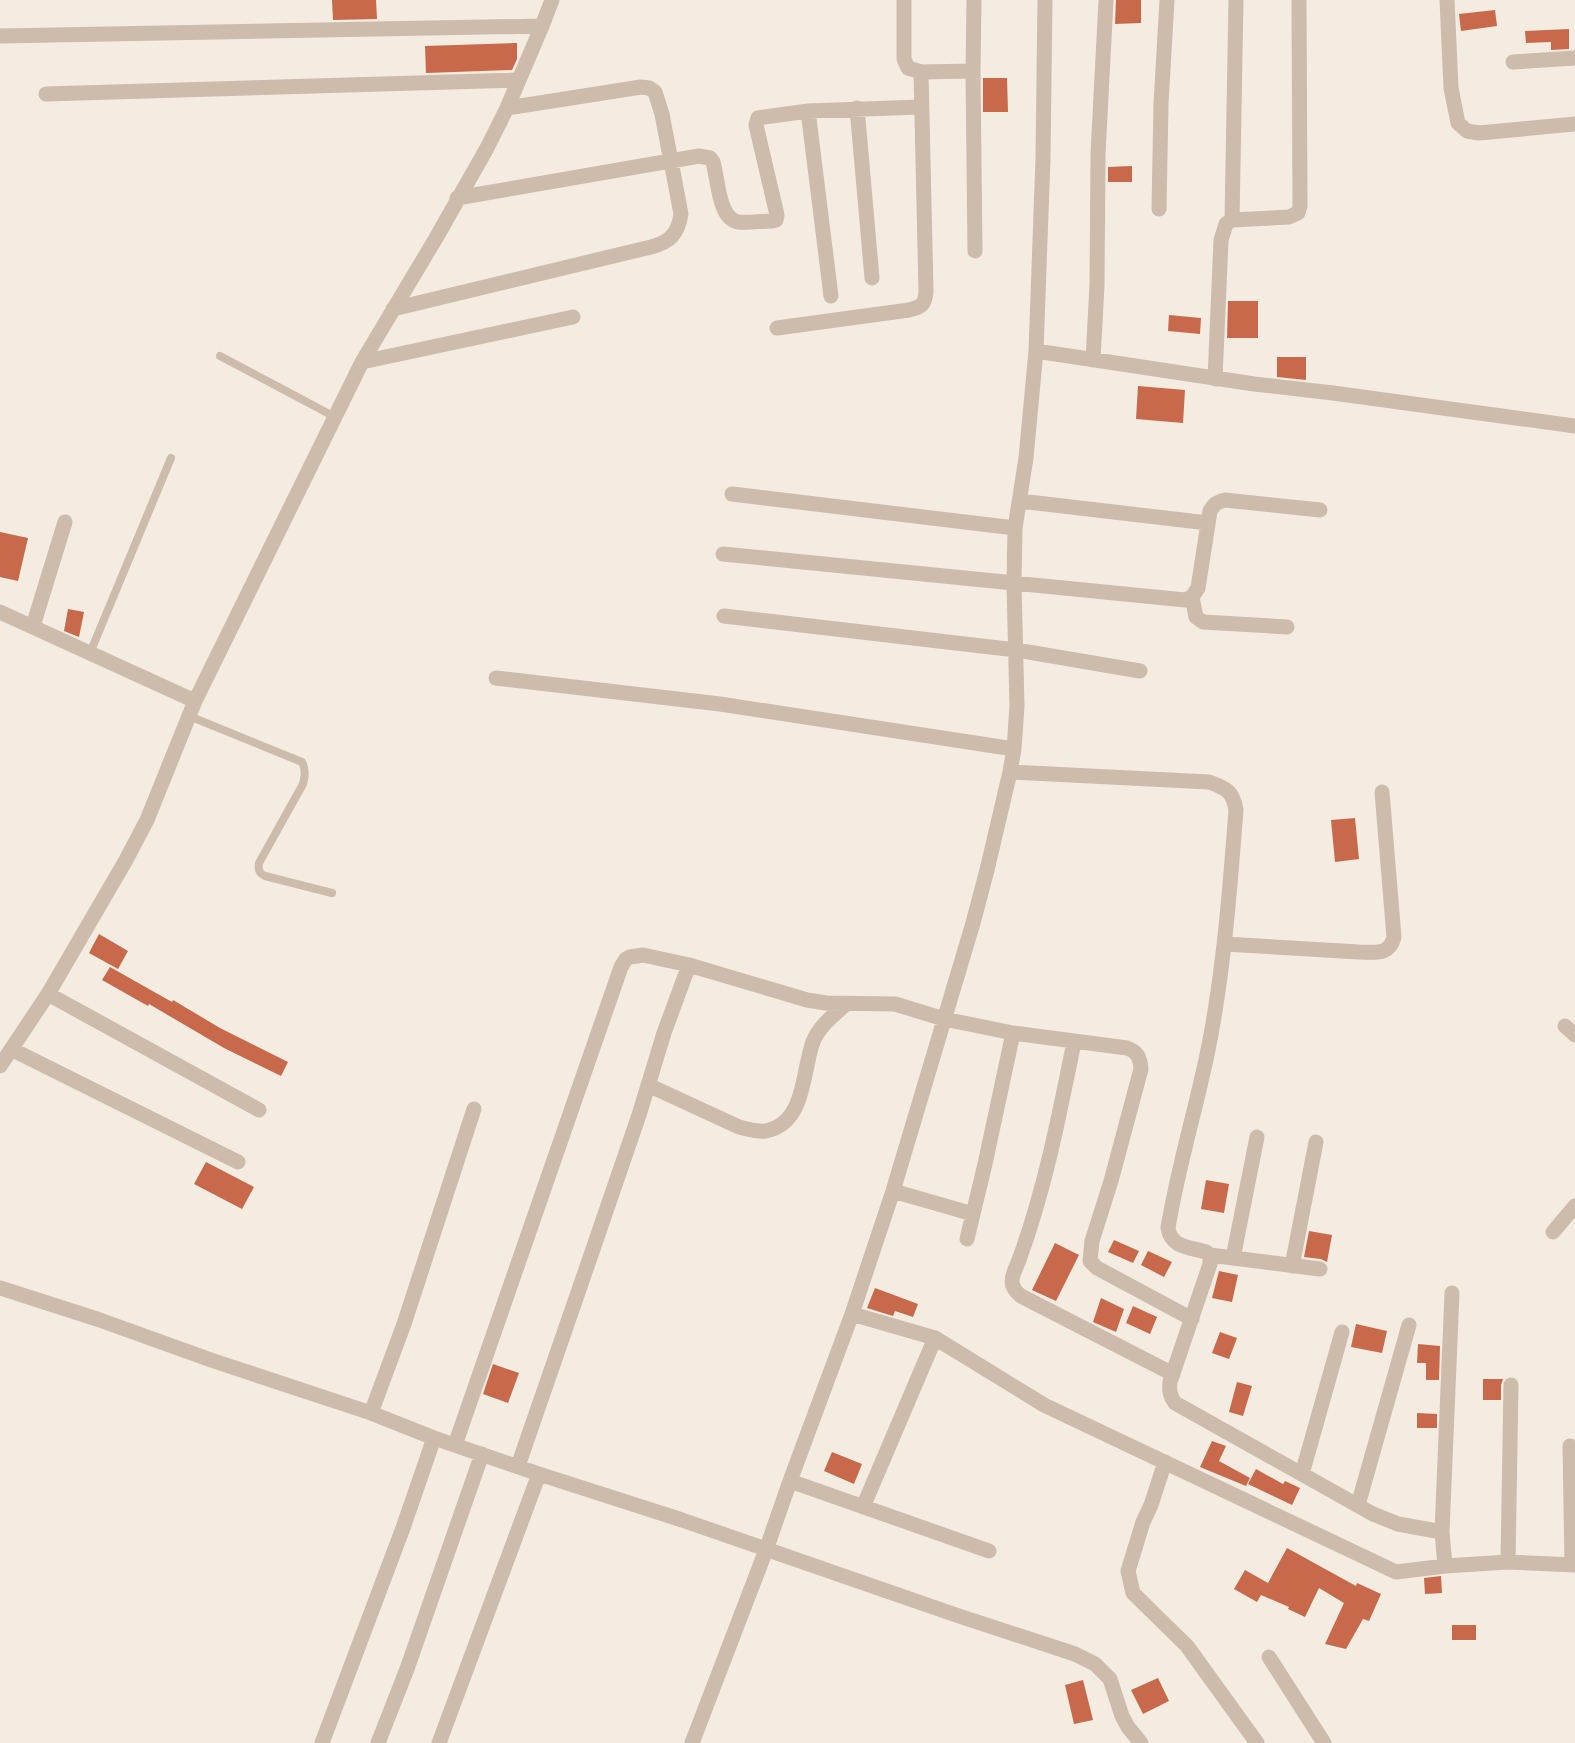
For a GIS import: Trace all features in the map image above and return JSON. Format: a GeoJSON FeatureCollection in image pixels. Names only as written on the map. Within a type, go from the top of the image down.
{"type":"FeatureCollection","features":[{"type":"Feature","properties":{"kind":"street"},"geometry":{"type":"LineString","coordinates":[[0,1066],[48,994],[142,830],[192,709],[362,362],[487,148],[507,108],[552,0]]}},
{"type":"Feature","properties":{"kind":"street"},"geometry":{"type":"LineString","coordinates":[[904,0],[904,59],[909,68],[921,72],[973,71]]}},
{"type":"Feature","properties":{"kind":"street"},"geometry":{"type":"LineString","coordinates":[[974,0],[975,251]]}},
{"type":"Feature","properties":{"kind":"street"},"geometry":{"type":"LineString","coordinates":[[692,1743],[766,1550],[852,1314],[893,1191],[987,870],[1010,772],[1017,706],[1015,528],[1026,458],[1035,351],[1043,158],[1045,0]]}},
{"type":"Feature","properties":{"kind":"street"},"geometry":{"type":"LineString","coordinates":[[1093,360],[1097,285],[1098,154],[1106,0]]}},
{"type":"Feature","properties":{"kind":"street"},"geometry":{"type":"LineString","coordinates":[[1159,209],[1161,104],[1167,0]]}},
{"type":"Feature","properties":{"kind":"street"},"geometry":{"type":"LineString","coordinates":[[1232,220],[1236,0]]}},
{"type":"Feature","properties":{"kind":"street"},"geometry":{"type":"LineString","coordinates":[[1215,379],[1222,232],[1226,224],[1232,220],[1289,217],[1298,213],[1300,194],[1299,0]]}},
{"type":"Feature","properties":{"kind":"street"},"geometry":{"type":"LineString","coordinates":[[1447,0],[1451,88],[1458,123],[1467,131],[1479,132],[1575,124]]}},
{"type":"Feature","properties":{"kind":"street"},"geometry":{"type":"LineString","coordinates":[[0,36],[542,26]]}},
{"type":"Feature","properties":{"kind":"street"},"geometry":{"type":"LineString","coordinates":[[1513,62],[1575,58]]}},
{"type":"Feature","properties":{"kind":"street"},"geometry":{"type":"LineString","coordinates":[[777,328],[909,310],[922,306],[925,302],[921,72]]}},
{"type":"Feature","properties":{"kind":"street"},"geometry":{"type":"LineString","coordinates":[[46,94],[519,80]]}},
{"type":"Feature","properties":{"kind":"street"},"geometry":{"type":"LineString","coordinates":[[393,309],[660,244],[669,239],[679,225],[681,214],[662,114],[655,92],[641,87],[507,108]]}},
{"type":"Feature","properties":{"kind":"street"},"geometry":{"type":"LineString","coordinates":[[457,198],[699,156],[710,158],[715,168],[723,206],[728,216],[738,222],[772,221],[776,220],[777,215],[756,122],[758,118],[808,111],[921,107]]}},
{"type":"Feature","properties":{"kind":"street"},"geometry":{"type":"LineString","coordinates":[[857,108],[872,278]]}},
{"type":"Feature","properties":{"kind":"street"},"geometry":{"type":"LineString","coordinates":[[808,111],[831,296]]}},
{"type":"Feature","properties":{"kind":"street"},"geometry":{"type":"LineString","coordinates":[[362,362],[573,316]]}},
{"type":"Feature","properties":{"kind":"street"},"geometry":{"type":"LineString","coordinates":[[1035,351],[1215,379],[1575,426]]}},
{"type":"Feature","properties":{"kind":"street"},"geometry":{"type":"LineString","coordinates":[[732,494],[1015,528]]}},
{"type":"Feature","properties":{"kind":"street"},"geometry":{"type":"LineString","coordinates":[[723,554],[1185,600],[1192,597],[1198,588],[1213,504],[1225,500],[1320,510]]}},
{"type":"Feature","properties":{"kind":"street"},"geometry":{"type":"LineString","coordinates":[[1020,501],[1208,523]]}},
{"type":"Feature","properties":{"kind":"street"},"geometry":{"type":"LineString","coordinates":[[33,626],[65,522]]}},
{"type":"Feature","properties":{"kind":"street"},"geometry":{"type":"LineString","coordinates":[[1192,597],[1196,617],[1203,622],[1287,627]]}},
{"type":"Feature","properties":{"kind":"street"},"geometry":{"type":"LineString","coordinates":[[0,612],[90,652],[192,709]]}},
{"type":"Feature","properties":{"kind":"street"},"geometry":{"type":"LineString","coordinates":[[724,616],[1016,650],[1140,671]]}},
{"type":"Feature","properties":{"kind":"street"},"geometry":{"type":"LineString","coordinates":[[496,678],[720,704],[1014,749]]}},
{"type":"Feature","properties":{"kind":"street"},"geometry":{"type":"LineString","coordinates":[[1010,772],[1209,782],[1231,792],[1236,810],[1224,944],[1209,1044],[1168,1228],[1169,1235],[1172,1240],[1210,1255],[1320,1269]]}},
{"type":"Feature","properties":{"kind":"street"},"geometry":{"type":"LineString","coordinates":[[1224,944],[1359,952],[1388,950],[1394,937],[1382,792]]}},
{"type":"Feature","properties":{"kind":"street"},"geometry":{"type":"LineString","coordinates":[[455,1445],[621,967],[626,959],[637,955],[689,965],[807,1000],[846,1004],[896,1004],[944,1018],[1013,1033],[1127,1048],[1135,1051],[1139,1056],[1141,1069],[1111,1181],[1092,1241],[1090,1261],[1097,1268],[1192,1319]]}},
{"type":"Feature","properties":{"kind":"street"},"geometry":{"type":"LineString","coordinates":[[518,1466],[689,965]]}},
{"type":"Feature","properties":{"kind":"street"},"geometry":{"type":"LineString","coordinates":[[48,994],[259,1110]]}},
{"type":"Feature","properties":{"kind":"street"},"geometry":{"type":"LineString","coordinates":[[648,1085],[739,1126],[765,1131],[775,1127],[792,1113],[798,1101],[813,1042],[818,1033],[846,1004]]}},
{"type":"Feature","properties":{"kind":"street"},"geometry":{"type":"LineString","coordinates":[[967,1239],[1013,1033]]}},
{"type":"Feature","properties":{"kind":"street"},"geometry":{"type":"LineString","coordinates":[[1074,1042],[1049,1164],[1012,1277],[1012,1284],[1021,1296],[1173,1374]]}},
{"type":"Feature","properties":{"kind":"street"},"geometry":{"type":"LineString","coordinates":[[11,1049],[238,1162]]}},
{"type":"Feature","properties":{"kind":"street"},"geometry":{"type":"LineString","coordinates":[[371,1413],[404,1324],[474,1109]]}},
{"type":"Feature","properties":{"kind":"street"},"geometry":{"type":"LineString","coordinates":[[1233,1258],[1257,1137]]}},
{"type":"Feature","properties":{"kind":"street"},"geometry":{"type":"LineString","coordinates":[[1292,1266],[1316,1142]]}},
{"type":"Feature","properties":{"kind":"street"},"geometry":{"type":"LineString","coordinates":[[893,1191],[973,1214]]}},
{"type":"Feature","properties":{"kind":"street"},"geometry":{"type":"LineString","coordinates":[[1553,1232],[1575,1206]]}},
{"type":"Feature","properties":{"kind":"street"},"geometry":{"type":"LineString","coordinates":[[1210,1255],[1209,1269],[1173,1374],[1169,1391],[1175,1403],[1358,1505],[1398,1524],[1442,1532]]}},
{"type":"Feature","properties":{"kind":"street"},"geometry":{"type":"LineString","coordinates":[[0,1288],[371,1413],[434,1438],[539,1474],[682,1520],[1075,1654],[1095,1664],[1110,1679],[1122,1716],[1142,1743]]}},
{"type":"Feature","properties":{"kind":"street"},"geometry":{"type":"LineString","coordinates":[[1445,1566],[1442,1532],[1452,1293]]}},
{"type":"Feature","properties":{"kind":"street"},"geometry":{"type":"LineString","coordinates":[[852,1314],[935,1338],[1044,1405],[1396,1572],[1508,1562],[1574,1565],[1570,1446]]}},
{"type":"Feature","properties":{"kind":"street"},"geometry":{"type":"LineString","coordinates":[[1358,1505],[1409,1325]]}},
{"type":"Feature","properties":{"kind":"street"},"geometry":{"type":"LineString","coordinates":[[1302,1474],[1342,1332]]}},
{"type":"Feature","properties":{"kind":"street"},"geometry":{"type":"LineString","coordinates":[[863,1507],[935,1338]]}},
{"type":"Feature","properties":{"kind":"street"},"geometry":{"type":"LineString","coordinates":[[1508,1562],[1511,1385]]}},
{"type":"Feature","properties":{"kind":"street"},"geometry":{"type":"LineString","coordinates":[[322,1743],[403,1528],[434,1438]]}},
{"type":"Feature","properties":{"kind":"street"},"geometry":{"type":"LineString","coordinates":[[378,1743],[407,1669],[483,1454]]}},
{"type":"Feature","properties":{"kind":"street"},"geometry":{"type":"LineString","coordinates":[[1165,1462],[1128,1571],[1133,1593],[1186,1646],[1257,1743]]}},
{"type":"Feature","properties":{"kind":"street"},"geometry":{"type":"LineString","coordinates":[[440,1743],[539,1474]]}},
{"type":"Feature","properties":{"kind":"street"},"geometry":{"type":"LineString","coordinates":[[790,1481],[989,1551]]}},
{"type":"Feature","properties":{"kind":"street"},"geometry":{"type":"LineString","coordinates":[[1269,1658],[1324,1743]]}},
{"type":"Feature","properties":{"kind":"lane"},"geometry":{"type":"LineString","coordinates":[[220,356],[335,417]]}},
{"type":"Feature","properties":{"kind":"lane"},"geometry":{"type":"LineString","coordinates":[[90,652],[171,458]]}},
{"type":"Feature","properties":{"kind":"lane"},"geometry":{"type":"LineString","coordinates":[[192,709],[302,762],[305,767],[303,784],[259,862],[258,868],[265,876],[332,893]]}},
{"type":"Feature","properties":{"kind":"building"},"geometry":{"type":"Polygon","coordinates":[[[332,0],[376,0],[377,19],[333,20],[332,0]]]}},
{"type":"Feature","properties":{"kind":"building"},"geometry":{"type":"Polygon","coordinates":[[[1116,0],[1141,0],[1141,23],[1115,24],[1116,0]]]}},
{"type":"Feature","properties":{"kind":"building"},"geometry":{"type":"Polygon","coordinates":[[[1495,10],[1497,26],[1461,31],[1459,14],[1495,10]]]}},
{"type":"Feature","properties":{"kind":"building"},"geometry":{"type":"Polygon","coordinates":[[[1569,29],[1569,49],[1551,50],[1551,42],[1526,43],[1525,31],[1569,29]]]}},
{"type":"Feature","properties":{"kind":"building"},"geometry":{"type":"Polygon","coordinates":[[[517,43],[517,59],[512,70],[426,73],[425,46],[517,43]]]}},
{"type":"Feature","properties":{"kind":"building"},"geometry":{"type":"Polygon","coordinates":[[[983,78],[1007,78],[1008,112],[983,112],[983,78]]]}},
{"type":"Feature","properties":{"kind":"building"},"geometry":{"type":"Polygon","coordinates":[[[1132,166],[1132,182],[1108,182],[1108,167],[1132,166]]]}},
{"type":"Feature","properties":{"kind":"building"},"geometry":{"type":"Polygon","coordinates":[[[1228,301],[1258,301],[1258,338],[1227,338],[1228,301]]]}},
{"type":"Feature","properties":{"kind":"building"},"geometry":{"type":"Polygon","coordinates":[[[1169,315],[1201,318],[1200,334],[1168,331],[1169,315]]]}},
{"type":"Feature","properties":{"kind":"building"},"geometry":{"type":"Polygon","coordinates":[[[1277,357],[1306,357],[1306,380],[1277,377],[1277,357]]]}},
{"type":"Feature","properties":{"kind":"building"},"geometry":{"type":"Polygon","coordinates":[[[1138,386],[1185,390],[1183,423],[1136,419],[1138,386]]]}},
{"type":"Feature","properties":{"kind":"building"},"geometry":{"type":"Polygon","coordinates":[[[0,532],[28,538],[18,581],[0,577],[0,532]]]}},
{"type":"Feature","properties":{"kind":"building"},"geometry":{"type":"Polygon","coordinates":[[[68,609],[84,612],[79,637],[64,631],[68,609]]]}},
{"type":"Feature","properties":{"kind":"building"},"geometry":{"type":"Polygon","coordinates":[[[1355,818],[1359,859],[1335,862],[1331,820],[1355,818]]]}},
{"type":"Feature","properties":{"kind":"building"},"geometry":{"type":"Polygon","coordinates":[[[99,934],[128,951],[118,969],[89,953],[99,934]]]}},
{"type":"Feature","properties":{"kind":"building"},"geometry":{"type":"Polygon","coordinates":[[[110,967],[220,1028],[288,1062],[281,1076],[224,1048],[149,1004],[148,1006],[102,980],[110,967]]]}},
{"type":"Feature","properties":{"kind":"building"},"geometry":{"type":"Polygon","coordinates":[[[206,1162],[254,1187],[242,1209],[194,1184],[206,1162]]]}},
{"type":"Feature","properties":{"kind":"building"},"geometry":{"type":"Polygon","coordinates":[[[1206,1180],[1229,1184],[1224,1213],[1201,1209],[1206,1180]]]}},
{"type":"Feature","properties":{"kind":"building"},"geometry":{"type":"Polygon","coordinates":[[[1309,1231],[1332,1235],[1327,1262],[1304,1257],[1309,1231]]]}},
{"type":"Feature","properties":{"kind":"building"},"geometry":{"type":"Polygon","coordinates":[[[1114,1240],[1139,1251],[1133,1263],[1108,1252],[1114,1240]]]}},
{"type":"Feature","properties":{"kind":"building"},"geometry":{"type":"Polygon","coordinates":[[[1055,1243],[1079,1255],[1056,1301],[1032,1290],[1055,1243]]]}},
{"type":"Feature","properties":{"kind":"building"},"geometry":{"type":"Polygon","coordinates":[[[1148,1251],[1172,1262],[1164,1277],[1141,1265],[1148,1251]]]}},
{"type":"Feature","properties":{"kind":"building"},"geometry":{"type":"Polygon","coordinates":[[[1219,1271],[1238,1275],[1232,1302],[1212,1298],[1219,1271]]]}},
{"type":"Feature","properties":{"kind":"building"},"geometry":{"type":"Polygon","coordinates":[[[875,1288],[918,1304],[913,1317],[895,1311],[893,1316],[867,1308],[875,1288]]]}},
{"type":"Feature","properties":{"kind":"building"},"geometry":{"type":"Polygon","coordinates":[[[1101,1298],[1124,1309],[1116,1332],[1093,1322],[1101,1298]]]}},
{"type":"Feature","properties":{"kind":"building"},"geometry":{"type":"Polygon","coordinates":[[[1133,1306],[1157,1317],[1150,1334],[1126,1323],[1133,1306]]]}},
{"type":"Feature","properties":{"kind":"building"},"geometry":{"type":"Polygon","coordinates":[[[1356,1324],[1387,1331],[1382,1353],[1351,1347],[1356,1324]]]}},
{"type":"Feature","properties":{"kind":"building"},"geometry":{"type":"Polygon","coordinates":[[[1220,1332],[1237,1338],[1229,1359],[1212,1353],[1220,1332]]]}},
{"type":"Feature","properties":{"kind":"building"},"geometry":{"type":"Polygon","coordinates":[[[1418,1344],[1440,1346],[1439,1380],[1426,1380],[1426,1363],[1417,1363],[1418,1344]]]}},
{"type":"Feature","properties":{"kind":"building"},"geometry":{"type":"Polygon","coordinates":[[[493,1364],[519,1373],[508,1403],[483,1394],[493,1364]]]}},
{"type":"Feature","properties":{"kind":"building"},"geometry":{"type":"Polygon","coordinates":[[[1483,1379],[1503,1379],[1501,1400],[1483,1400],[1483,1379]]]}},
{"type":"Feature","properties":{"kind":"building"},"geometry":{"type":"Polygon","coordinates":[[[1237,1382],[1252,1386],[1243,1416],[1229,1412],[1237,1382]]]}},
{"type":"Feature","properties":{"kind":"building"},"geometry":{"type":"Polygon","coordinates":[[[1417,1413],[1437,1414],[1437,1428],[1417,1428],[1417,1413]]]}},
{"type":"Feature","properties":{"kind":"building"},"geometry":{"type":"Polygon","coordinates":[[[1212,1441],[1226,1446],[1219,1461],[1250,1478],[1246,1486],[1200,1467],[1212,1441]]]}},
{"type":"Feature","properties":{"kind":"building"},"geometry":{"type":"Polygon","coordinates":[[[832,1452],[862,1464],[854,1484],[824,1471],[832,1452]]]}},
{"type":"Feature","properties":{"kind":"building"},"geometry":{"type":"Polygon","coordinates":[[[1256,1469],[1283,1484],[1285,1481],[1300,1488],[1292,1505],[1248,1484],[1256,1469]]]}},
{"type":"Feature","properties":{"kind":"building"},"geometry":{"type":"Polygon","coordinates":[[[1287,1548],[1356,1586],[1357,1583],[1381,1594],[1369,1621],[1363,1619],[1346,1649],[1325,1644],[1344,1603],[1319,1588],[1305,1617],[1261,1595],[1257,1602],[1234,1589],[1245,1570],[1268,1583],[1287,1548]]]}},
{"type":"Feature","properties":{"kind":"building"},"geometry":{"type":"Polygon","coordinates":[[[1441,1576],[1442,1593],[1425,1594],[1424,1578],[1441,1576]]]}},
{"type":"Feature","properties":{"kind":"building"},"geometry":{"type":"Polygon","coordinates":[[[1452,1625],[1476,1625],[1476,1640],[1452,1640],[1452,1625]]]}},
{"type":"Feature","properties":{"kind":"building"},"geometry":{"type":"Polygon","coordinates":[[[1158,1678],[1169,1701],[1143,1714],[1131,1690],[1158,1678]]]}},
{"type":"Feature","properties":{"kind":"building"},"geometry":{"type":"Polygon","coordinates":[[[1083,1680],[1093,1720],[1074,1724],[1065,1685],[1083,1680]]]}}]}
